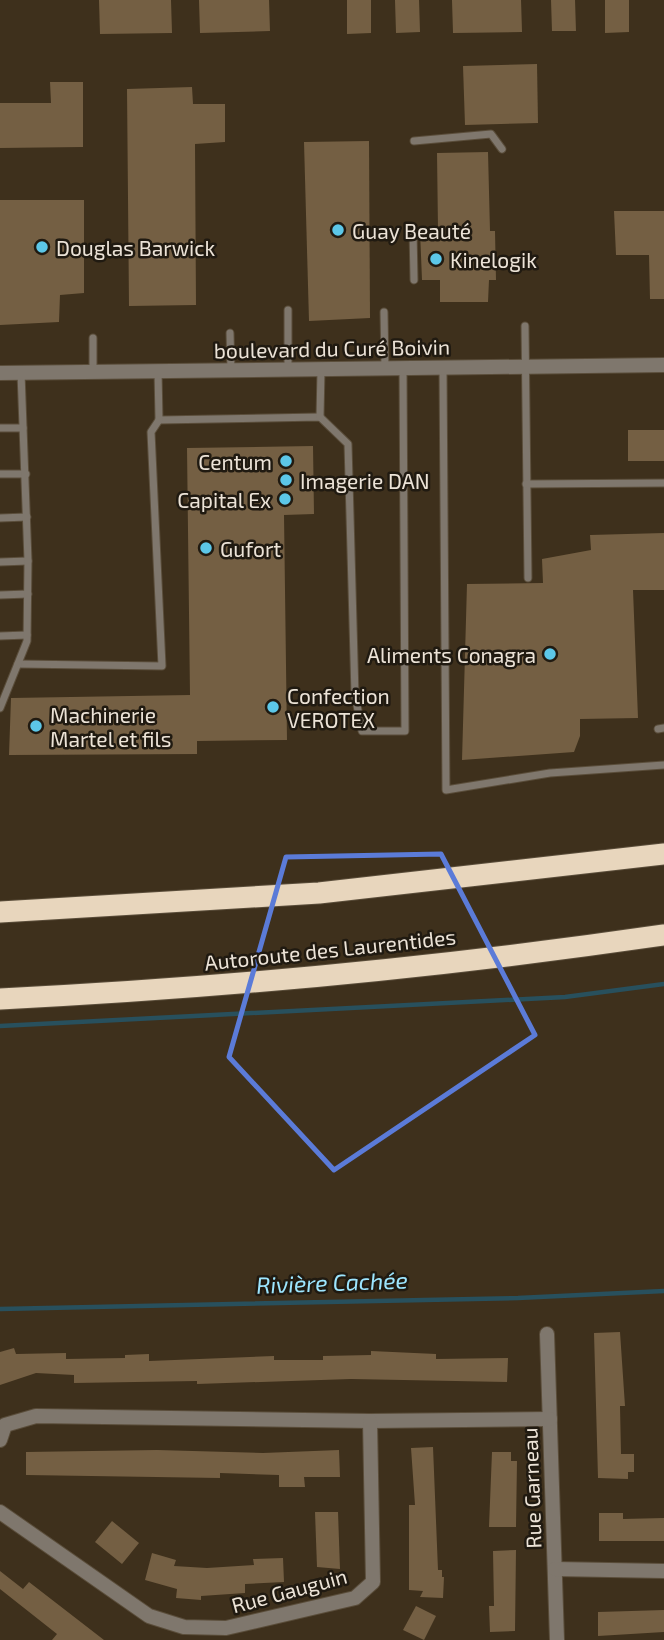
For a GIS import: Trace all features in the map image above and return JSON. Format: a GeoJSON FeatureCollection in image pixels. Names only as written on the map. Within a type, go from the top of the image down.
{"type":"FeatureCollection","features":[{"type":"Feature","properties":{"kind":"highway"},"geometry":{"type":"LineString","coordinates":[[0,912],[319,893],[664,854]]}},
{"type":"Feature","properties":{"kind":"highway","name":"Autoroute des Laurentides"},"geometry":{"type":"LineString","coordinates":[[0,999],[322,976],[516,955],[664,935]]}},
{"type":"Feature","properties":{"kind":"street","name":"boulevard du Curé Boivin"},"geometry":{"type":"LineString","coordinates":[[0,373],[664,365]]}},
{"type":"Feature","properties":{"kind":"street","name":"Rue Garneau"},"geometry":{"type":"LineString","coordinates":[[547,1334],[557,1640]]}},
{"type":"Feature","properties":{"kind":"street"},"geometry":{"type":"LineString","coordinates":[[0,1440],[5,1425],[36,1416],[370,1421],[550,1419]]}},
{"type":"Feature","properties":{"kind":"street","name":"Rue Gauguin"},"geometry":{"type":"LineString","coordinates":[[0,1512],[149,1616],[184,1627],[226,1628],[355,1598],[373,1582],[370,1421]]}},
{"type":"Feature","properties":{"kind":"street"},"geometry":{"type":"LineString","coordinates":[[555,1569],[664,1572]]}},
{"type":"Feature","properties":{"kind":"lane"},"geometry":{"type":"LineString","coordinates":[[414,141],[491,134],[502,149]]}},
{"type":"Feature","properties":{"kind":"lane"},"geometry":{"type":"LineString","coordinates":[[413,230],[414,281]]}},
{"type":"Feature","properties":{"kind":"lane"},"geometry":{"type":"LineString","coordinates":[[288,310],[288,370]]}},
{"type":"Feature","properties":{"kind":"lane"},"geometry":{"type":"LineString","coordinates":[[384,312],[385,369]]}},
{"type":"Feature","properties":{"kind":"lane"},"geometry":{"type":"LineString","coordinates":[[525,326],[528,578]]}},
{"type":"Feature","properties":{"kind":"lane"},"geometry":{"type":"LineString","coordinates":[[230,332],[231,370]]}},
{"type":"Feature","properties":{"kind":"lane"},"geometry":{"type":"LineString","coordinates":[[93,338],[93,372]]}},
{"type":"Feature","properties":{"kind":"lane"},"geometry":{"type":"LineString","coordinates":[[159,420],[320,417],[348,444],[355,695],[362,731],[405,731],[403,368]]}},
{"type":"Feature","properties":{"kind":"lane"},"geometry":{"type":"LineString","coordinates":[[443,368],[446,790],[550,773],[664,765]]}},
{"type":"Feature","properties":{"kind":"lane"},"geometry":{"type":"LineString","coordinates":[[320,417],[321,370]]}},
{"type":"Feature","properties":{"kind":"lane"},"geometry":{"type":"LineString","coordinates":[[18,664],[162,666],[151,432],[159,420],[159,371]]}},
{"type":"Feature","properties":{"kind":"lane"},"geometry":{"type":"LineString","coordinates":[[0,708],[27,635],[27,517],[21,372]]}},
{"type":"Feature","properties":{"kind":"lane"},"geometry":{"type":"LineString","coordinates":[[0,428],[23,428]]}},
{"type":"Feature","properties":{"kind":"lane"},"geometry":{"type":"LineString","coordinates":[[0,474],[26,474]]}},
{"type":"Feature","properties":{"kind":"lane"},"geometry":{"type":"LineString","coordinates":[[526,484],[664,484]]}},
{"type":"Feature","properties":{"kind":"lane"},"geometry":{"type":"LineString","coordinates":[[0,518],[27,517]]}},
{"type":"Feature","properties":{"kind":"lane"},"geometry":{"type":"LineString","coordinates":[[0,562],[28,561]]}},
{"type":"Feature","properties":{"kind":"lane"},"geometry":{"type":"LineString","coordinates":[[0,595],[28,594]]}},
{"type":"Feature","properties":{"kind":"lane"},"geometry":{"type":"LineString","coordinates":[[0,636],[27,635]]}},
{"type":"Feature","properties":{"kind":"lane"},"geometry":{"type":"LineString","coordinates":[[0,681],[10,682]]}},
{"type":"Feature","properties":{"kind":"highlighted area"},"geometry":{"type":"Polygon","coordinates":[[[441,854],[535,1035],[334,1170],[229,1057],[286,857],[441,854]]]}},
{"type":"Feature","properties":{"kind":"building"},"geometry":{"type":"Polygon","coordinates":[[[99,0],[171,0],[172,33],[100,34],[99,0]]]}},
{"type":"Feature","properties":{"kind":"building"},"geometry":{"type":"Polygon","coordinates":[[[199,0],[269,0],[270,31],[200,33],[199,0]]]}},
{"type":"Feature","properties":{"kind":"building"},"geometry":{"type":"Polygon","coordinates":[[[347,0],[371,0],[371,33],[347,34],[347,0]]]}},
{"type":"Feature","properties":{"kind":"building"},"geometry":{"type":"Polygon","coordinates":[[[395,0],[419,0],[420,32],[396,33],[395,0]]]}},
{"type":"Feature","properties":{"kind":"building"},"geometry":{"type":"Polygon","coordinates":[[[452,0],[521,0],[522,32],[453,33],[452,0]]]}},
{"type":"Feature","properties":{"kind":"building"},"geometry":{"type":"Polygon","coordinates":[[[551,0],[575,0],[576,31],[552,31],[551,0]]]}},
{"type":"Feature","properties":{"kind":"building"},"geometry":{"type":"Polygon","coordinates":[[[605,0],[629,0],[629,32],[605,33],[605,0]]]}},
{"type":"Feature","properties":{"kind":"building"},"geometry":{"type":"Polygon","coordinates":[[[537,64],[538,123],[465,125],[463,66],[537,64]]]}},
{"type":"Feature","properties":{"kind":"building"},"geometry":{"type":"Polygon","coordinates":[[[50,82],[83,82],[83,147],[0,148],[0,103],[51,103],[50,82]]]}},
{"type":"Feature","properties":{"kind":"building"},"geometry":{"type":"Polygon","coordinates":[[[192,87],[193,104],[225,104],[225,142],[195,144],[196,305],[129,306],[127,89],[192,87]]]}},
{"type":"Feature","properties":{"kind":"building","name":"Guay Beauté"},"geometry":{"type":"Polygon","coordinates":[[[369,141],[370,318],[309,321],[304,142],[369,141]]]}},
{"type":"Feature","properties":{"kind":"building"},"geometry":{"type":"Polygon","coordinates":[[[488,152],[490,231],[495,231],[496,280],[489,280],[488,302],[440,302],[440,280],[422,280],[420,231],[438,230],[437,153],[488,152]]]}},
{"type":"Feature","properties":{"kind":"building","name":"Douglas Barwick"},"geometry":{"type":"Polygon","coordinates":[[[0,200],[84,200],[84,293],[60,295],[59,322],[0,325],[0,200]]]}},
{"type":"Feature","properties":{"kind":"building"},"geometry":{"type":"Polygon","coordinates":[[[614,211],[664,211],[664,299],[650,299],[649,255],[616,255],[614,211]]]}},
{"type":"Feature","properties":{"kind":"building"},"geometry":{"type":"Polygon","coordinates":[[[628,430],[664,430],[664,461],[628,461],[628,430]]]}},
{"type":"Feature","properties":{"kind":"building"},"geometry":{"type":"Polygon","coordinates":[[[313,446],[314,514],[284,515],[287,740],[197,741],[197,754],[9,755],[11,698],[190,695],[187,448],[313,446]]]}},
{"type":"Feature","properties":{"kind":"building","name":"Aliments Conagra"},"geometry":{"type":"Polygon","coordinates":[[[664,533],[664,590],[633,590],[638,718],[580,719],[580,736],[574,752],[462,760],[467,584],[543,583],[542,559],[591,550],[590,535],[664,533]]]}},
{"type":"Feature","properties":{"kind":"building"},"geometry":{"type":"Polygon","coordinates":[[[620,1332],[625,1406],[620,1406],[621,1454],[634,1454],[634,1472],[628,1472],[628,1479],[598,1478],[594,1333],[620,1332]]]}},
{"type":"Feature","properties":{"kind":"building"},"geometry":{"type":"Polygon","coordinates":[[[14,1348],[16,1354],[66,1353],[66,1359],[125,1358],[125,1355],[149,1354],[149,1361],[274,1356],[274,1360],[323,1360],[323,1356],[371,1355],[371,1351],[436,1354],[436,1359],[508,1358],[507,1382],[351,1379],[197,1384],[197,1381],[74,1383],[74,1375],[36,1373],[0,1385],[0,1352],[14,1348]]]}},
{"type":"Feature","properties":{"kind":"building"},"geometry":{"type":"Polygon","coordinates":[[[433,1447],[438,1570],[442,1570],[444,1577],[443,1598],[420,1597],[423,1591],[409,1590],[409,1505],[415,1505],[411,1448],[433,1447]]]}},
{"type":"Feature","properties":{"kind":"building"},"geometry":{"type":"Polygon","coordinates":[[[157,1450],[263,1453],[339,1450],[340,1477],[304,1477],[305,1487],[279,1487],[279,1475],[220,1473],[220,1478],[26,1475],[26,1452],[157,1450]]]}},
{"type":"Feature","properties":{"kind":"building"},"geometry":{"type":"Polygon","coordinates":[[[492,1452],[511,1452],[511,1461],[517,1461],[516,1527],[489,1527],[492,1452]]]}},
{"type":"Feature","properties":{"kind":"building"},"geometry":{"type":"Polygon","coordinates":[[[315,1512],[338,1512],[340,1569],[317,1567],[315,1512]]]}},
{"type":"Feature","properties":{"kind":"building"},"geometry":{"type":"Polygon","coordinates":[[[599,1513],[623,1513],[623,1519],[664,1518],[664,1541],[599,1541],[599,1513]]]}},
{"type":"Feature","properties":{"kind":"building"},"geometry":{"type":"Polygon","coordinates":[[[112,1521],[139,1543],[122,1564],[95,1542],[112,1521]]]}},
{"type":"Feature","properties":{"kind":"building"},"geometry":{"type":"Polygon","coordinates":[[[516,1550],[515,1631],[490,1632],[489,1606],[494,1606],[493,1551],[516,1550]]]}},
{"type":"Feature","properties":{"kind":"building"},"geometry":{"type":"Polygon","coordinates":[[[152,1553],[176,1560],[174,1566],[207,1568],[254,1565],[253,1559],[283,1558],[284,1582],[245,1584],[245,1593],[201,1596],[201,1600],[176,1598],[177,1589],[145,1580],[152,1553]]]}},
{"type":"Feature","properties":{"kind":"building"},"geometry":{"type":"Polygon","coordinates":[[[0,1571],[23,1589],[29,1582],[104,1640],[52,1640],[57,1634],[0,1589],[0,1571]]]}},
{"type":"Feature","properties":{"kind":"building"},"geometry":{"type":"Polygon","coordinates":[[[416,1606],[436,1616],[424,1640],[403,1630],[416,1606]]]}},
{"type":"Feature","properties":{"kind":"building"},"geometry":{"type":"Polygon","coordinates":[[[664,1610],[664,1632],[598,1636],[598,1612],[664,1610]]]}},
{"type":"Feature","properties":{"kind":"waterway"},"geometry":{"type":"LineString","coordinates":[[0,1026],[565,997],[664,984]]}},
{"type":"Feature","properties":{"kind":"waterway","name":"Rivière Cachée"},"geometry":{"type":"LineString","coordinates":[[0,1309],[518,1298],[664,1291]]}},
{"type":"Feature","properties":{"kind":"place","name":"Guay Beauté"},"geometry":{"type":"Point","coordinates":[338,230]}},
{"type":"Feature","properties":{"kind":"place","name":"Douglas Barwick"},"geometry":{"type":"Point","coordinates":[42,247]}},
{"type":"Feature","properties":{"kind":"place","name":"Kinelogik"},"geometry":{"type":"Point","coordinates":[436,259]}},
{"type":"Feature","properties":{"kind":"place","name":"Centum"},"geometry":{"type":"Point","coordinates":[286,461]}},
{"type":"Feature","properties":{"kind":"place","name":"Imagerie DAN"},"geometry":{"type":"Point","coordinates":[286,480]}},
{"type":"Feature","properties":{"kind":"place","name":"Capital Ex"},"geometry":{"type":"Point","coordinates":[285,499]}},
{"type":"Feature","properties":{"kind":"place","name":"Gufort"},"geometry":{"type":"Point","coordinates":[206,548]}},
{"type":"Feature","properties":{"kind":"place","name":"Aliments Conagra"},"geometry":{"type":"Point","coordinates":[550,654]}},
{"type":"Feature","properties":{"kind":"place","name":"Confection VEROTEX"},"geometry":{"type":"Point","coordinates":[273,707]}},
{"type":"Feature","properties":{"kind":"place","name":"Machinerie Martel et fils"},"geometry":{"type":"Point","coordinates":[36,726]}}]}
